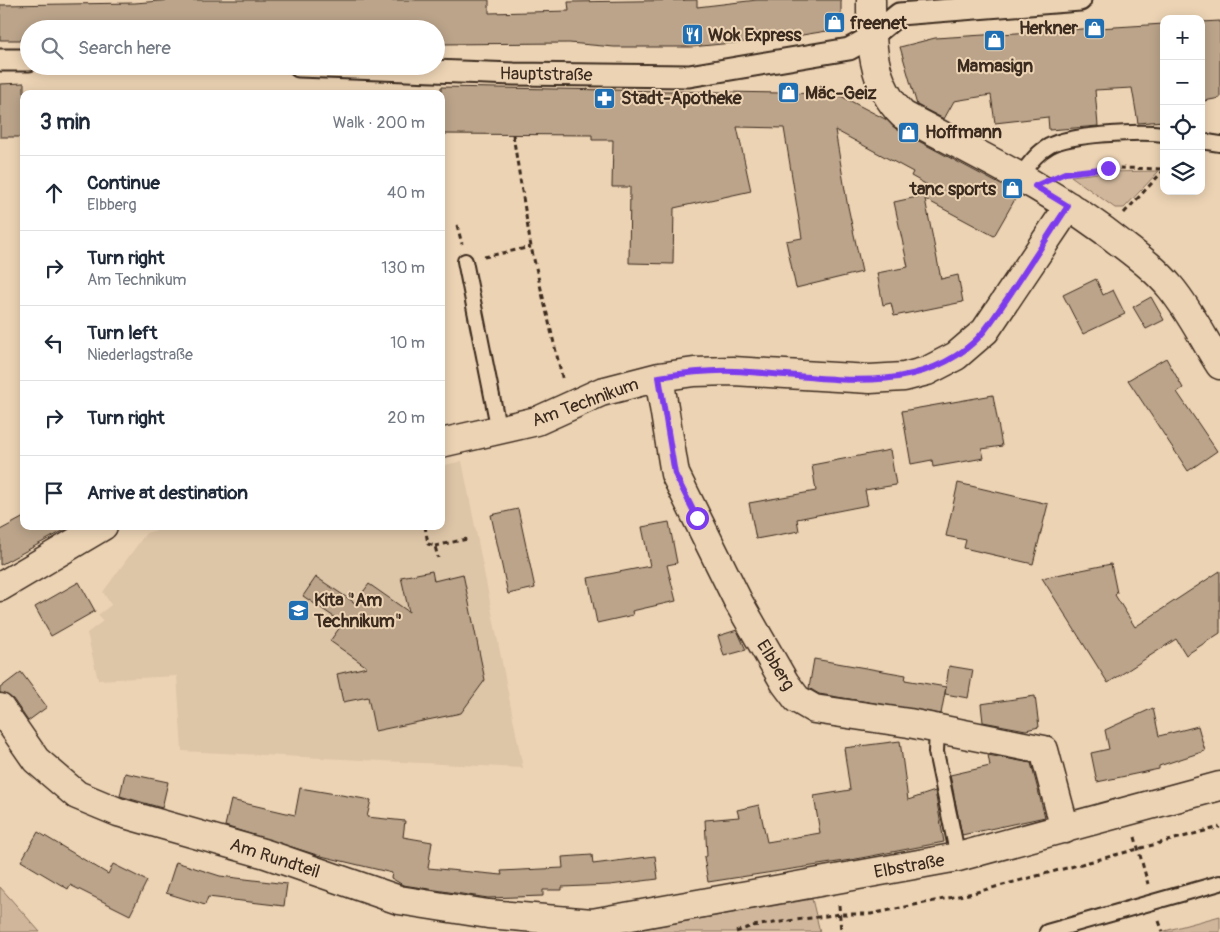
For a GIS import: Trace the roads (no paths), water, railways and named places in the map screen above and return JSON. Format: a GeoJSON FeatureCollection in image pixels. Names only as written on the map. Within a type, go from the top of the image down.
{"type":"FeatureCollection","features":[{"type":"Feature","properties":{"kind":"street"},"geometry":{"type":"LineString","coordinates":[[871,0],[871,37],[879,81],[892,105],[903,115],[1027,181],[1107,232],[1153,269],[1172,289],[1220,365]]}},
{"type":"Feature","properties":{"kind":"street","name":"Hauptstraße"},"geometry":{"type":"LineString","coordinates":[[445,71],[689,76],[849,49],[871,37],[899,14],[1080,0]]}},
{"type":"Feature","properties":{"kind":"street"},"geometry":{"type":"LineString","coordinates":[[0,60],[20,60]]}},
{"type":"Feature","properties":{"kind":"street","name":"Am Technikum"},"geometry":{"type":"LineString","coordinates":[[445,442],[537,421],[601,392],[659,377],[694,372],[733,371],[870,379],[904,377],[927,371],[956,356],[985,331],[1068,206]]}},
{"type":"Feature","properties":{"kind":"street","name":"Elbberg"},"geometry":{"type":"LineString","coordinates":[[659,377],[675,474],[739,604],[785,683],[797,699],[814,709],[937,729],[1044,750],[1065,829]]}},
{"type":"Feature","properties":{"kind":"street"},"geometry":{"type":"LineString","coordinates":[[0,587],[96,530]]}},
{"type":"Feature","properties":{"kind":"street","name":"Am Rundteil"},"geometry":{"type":"LineString","coordinates":[[0,708],[36,760],[77,795],[118,812],[266,854],[399,900],[488,914],[593,927]]}},
{"type":"Feature","properties":{"kind":"street","name":"Elbstraße"},"geometry":{"type":"LineString","coordinates":[[593,927],[958,857],[1220,786]]}},
{"type":"Feature","properties":{"kind":"lane"},"geometry":{"type":"LineString","coordinates":[[1027,181],[1036,156],[1050,145],[1074,138],[1134,133],[1160,134]]}},
{"type":"Feature","properties":{"kind":"lane"},"geometry":{"type":"LineString","coordinates":[[1205,142],[1220,144]]}},
{"type":"Feature","properties":{"kind":"lane"},"geometry":{"type":"LineString","coordinates":[[465,261],[499,431]]}},
{"type":"Feature","properties":{"kind":"lane"},"geometry":{"type":"LineString","coordinates":[[937,729],[936,752],[958,857]]}},
{"type":"Feature","properties":{"kind":"lane"},"geometry":{"type":"LineString","coordinates":[[1047,932],[1220,883]]}},
{"type":"Feature","properties":{"kind":"place","name":"freenet"},"geometry":{"type":"Point","coordinates":[834,23]}},
{"type":"Feature","properties":{"kind":"place","name":"Herkner"},"geometry":{"type":"Point","coordinates":[1094,28]}},
{"type":"Feature","properties":{"kind":"place","name":"Wok Express"},"geometry":{"type":"Point","coordinates":[692,35]}},
{"type":"Feature","properties":{"kind":"place","name":"Mamasign"},"geometry":{"type":"Point","coordinates":[995,41]}},
{"type":"Feature","properties":{"kind":"place","name":"Mäc-Geiz"},"geometry":{"type":"Point","coordinates":[789,93]}},
{"type":"Feature","properties":{"kind":"place","name":"Stadt-Apotheke"},"geometry":{"type":"Point","coordinates":[605,98]}},
{"type":"Feature","properties":{"kind":"place","name":"Hoffmann"},"geometry":{"type":"Point","coordinates":[909,132]}},
{"type":"Feature","properties":{"kind":"place","name":"tanc sports"},"geometry":{"type":"Point","coordinates":[1012,189]}},
{"type":"Feature","properties":{"kind":"place","name":"Kita \"Am Technikum\""},"geometry":{"type":"Point","coordinates":[298,610]}}]}
